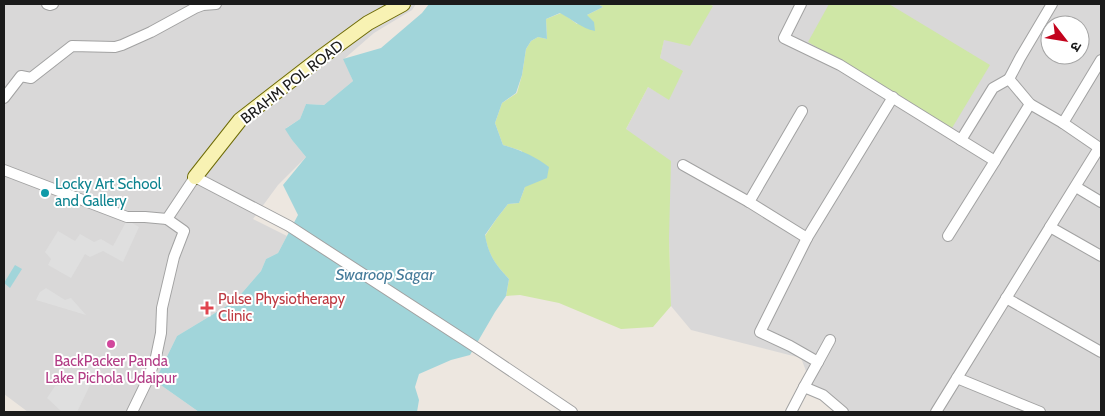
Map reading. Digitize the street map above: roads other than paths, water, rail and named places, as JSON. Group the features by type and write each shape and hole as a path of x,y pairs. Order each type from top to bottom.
{"street":[{"path":"47,4 53,4"},
{"path":"4,98 21,76 32,78 72,46 115,47 122,45 196,8 203,5 216,4"},
{"name":"BRAHM POL ROAD","path":"195,177 240,120 368,23 403,4"},
{"path":"801,4 784,38 840,65 995,161"},
{"path":"961,140 993,88 1010,79 1020,58 1052,4"},
{"path":"1063,124 1101,60"},
{"path":"936,412 1100,149 1030,104 1010,79"},
{"path":"818,362 760,332 807,238 893,97"},
{"path":"948,236 1030,104"},
{"path":"749,202 802,111"},
{"path":"683,165 749,202 807,238"},
{"path":"4,170 127,217 167,219 184,231 174,257 162,308 161,333 156,357 132,412"},
{"path":"167,219 195,177 289,226 572,412"},
{"path":"1076,187 1101,202"},
{"path":"1050,227 1101,256"},
{"path":"1006,298 1101,352"},
{"path":"791,412 830,340"},
{"path":"957,378 1040,412"},
{"path":"804,387 823,395 843,412"}],"water":[{"name":"Swaroop Sagar","path":"429,4 598,4 603,7 587,15 594,22 595,31 581,26 560,13 546,19 547,39 538,37 531,41 526,49 522,75 516,93 502,103 495,123 503,145 527,154 549,167 547,178 525,187 519,203 508,204 485,235 488,249 493,259 509,279 506,296 470,355 451,360 419,374 415,387 419,400 417,412 199,412 155,381 177,336 235,301 261,271 266,259 278,253 298,215 283,185 306,157 285,129 300,119 306,104 324,105 353,81 343,59 381,48 422,13"},
{"path":"15,265 22,269 10,288 4,283"}],"place":[{"name":"Locky Art School and Gallery","path":"45,193"},
{"name":"Pulse Physiotherapy Clinic","path":"207,308"},
{"name":"BackPacker Panda Lake Pichola Udaipur","path":"111,344"}]}
